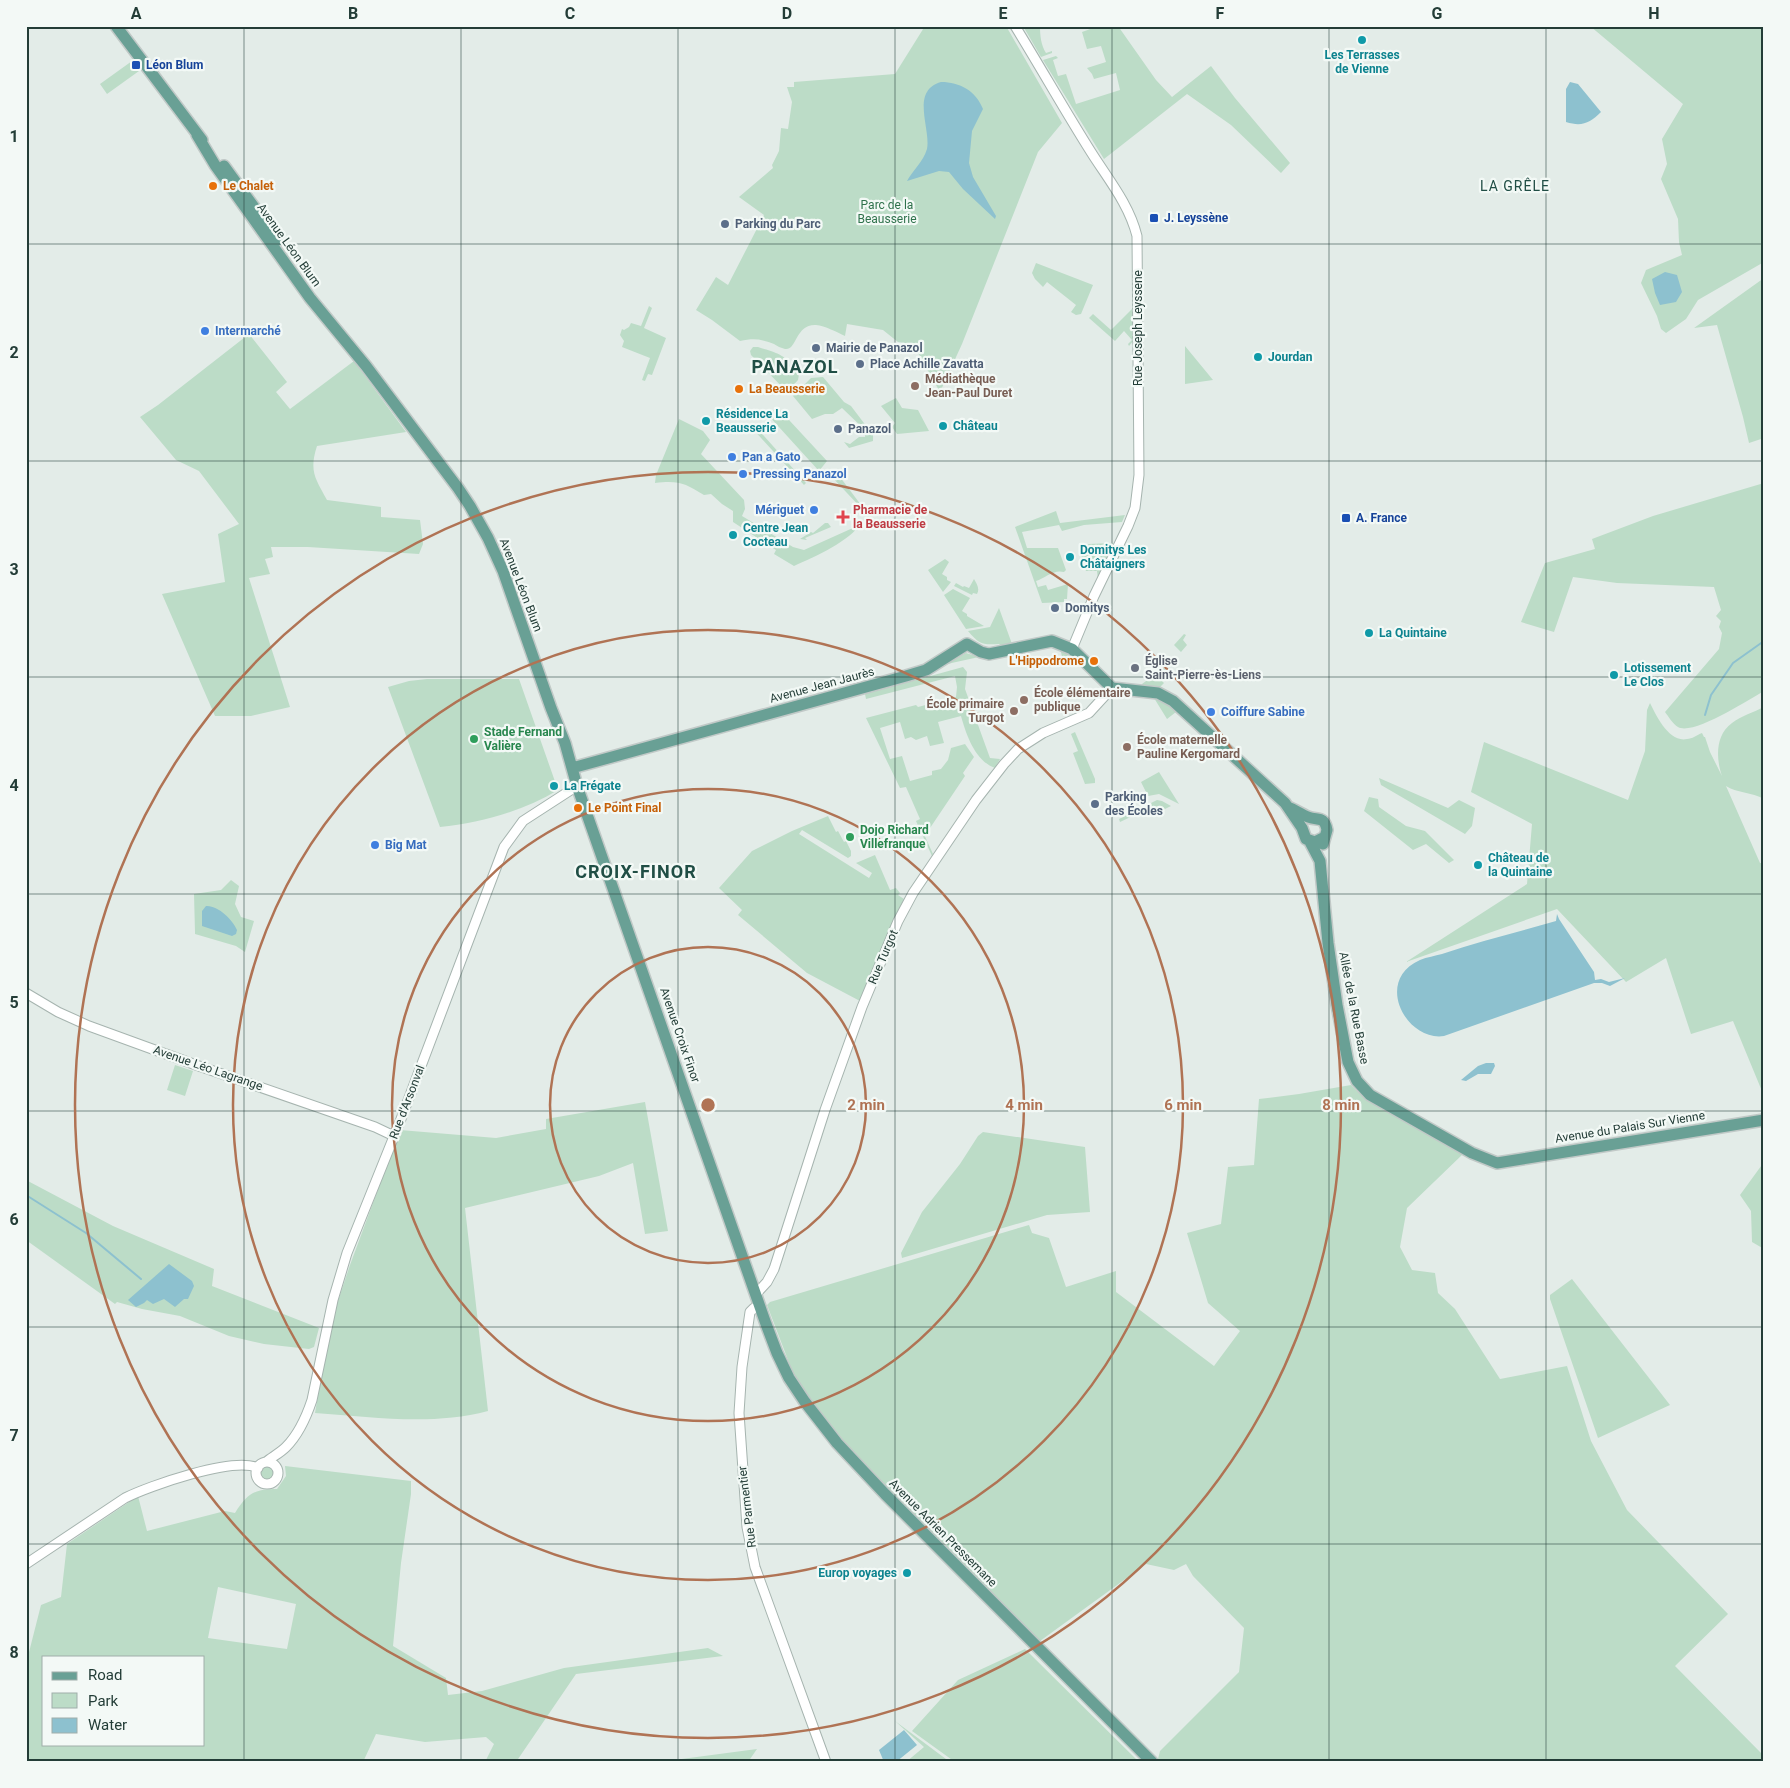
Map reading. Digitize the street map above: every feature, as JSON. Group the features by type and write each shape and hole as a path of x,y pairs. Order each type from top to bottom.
{"main road":[{"name":"Avenue Léon Blum","path":"116,26 197,135 238,184 272,240 343,330 366,366 458,488 488,538 505,576 565,743 577,786"},
{"name":"Avenue Jean Jaurès","path":"572,768 926,670 967,644 989,654 1052,641 1072,649"},
{"path":"1072,649 1112,688 1158,693 1173,701 1288,806 1310,818 1320,819 1325,823 1327,830 1320,862"},
{"name":"Avenue Croix Finor","path":"577,786 757,1300"},
{"path":"1288,806 1320,862"},
{"path":"1302,828 1304,823 1310,818"},
{"path":"1310,842 1320,841 1324,838"},
{"name":"Allée de la Rue Basse","path":"1320,862 1328,943 1337,1005 1348,1062 1356,1081 1370,1095 1472,1153 1489,1161 1502,1163"},
{"name":"Avenue du Palais Sur Vienne","path":"1502,1163 1764,1120"},
{"name":"Avenue Adrien Pressemane","path":"757,1300 777,1353 789,1378 804,1402 837,1443 885,1494 1152,1762"}],"street":[{"name":"Rue Joseph Leyssene","path":"1015,26 1126,207 1137,236 1138,475 1134,508 1128,526 1094,596 1072,649"},
{"name":"Rue Turgot","path":"757,1300 774,1269 825,1110 862,1007 898,921 913,894 976,800 1018,749 1043,733 1089,713 1112,688"},
{"name":"Rue d'Arsonval","path":"266,1462 285,1448 307,1415 312,1400 333,1300 347,1253 394,1136 504,847 523,821 577,786"},
{"name":"Avenue Léo Lagrange","path":"26,993 58,1012 89,1026 375,1127 394,1136"},
{"name":"Rue Parmentier","path":"757,1300 750,1312 742,1368 739,1413 747,1527 756,1567 826,1762"},
{"name":"Rue d'Arsonval","path":"278,1471 285,1448"},
{"path":"266,1462 275,1465 278,1471 276,1480 267,1484 261,1482 257,1477 258,1468 266,1462"},
{"path":"26,1564 137,1492 159,1484 229,1466 249,1465 258,1468"}],"green space":[{"name":"Parc de la Beausserie","path":"925,26 1006,26 1062,123 1038,152 962,344 940,392 913,344 898,342 883,330 847,324 845,336 831,329 816,325 809,326 800,333 789,349 785,349 761,340 740,341 696,310 716,277 728,285 764,215 739,197 773,168 772,165 779,151 781,128 788,129 792,102 787,87 794,87 794,82 895,74"},
{"path":"1023,26 1040,26 1044,50 1046,53 1052,51 1052,53 1041,57"},
{"path":"1103,26 1118,26 1156,80 1172,97 1211,66 1235,98 1290,163 1281,173 1231,125 1187,94 1104,159 1043,60 1056,56 1058,58 1053,60 1058,76 1066,74 1076,104 1120,90 1116,73 1094,79 1087,68 1106,62 1101,46 1087,49 1082,32 1096,27 1098,29"},
{"path":"1590,26 1764,26 1764,262 1698,300 1686,319 1666,333 1661,329 1657,316 1641,283 1646,270 1682,255 1679,242 1678,219 1661,179 1667,164 1662,139 1683,104"},
{"path":"132,61 139,71 107,94 100,84"},
{"path":"1036,263 1093,285 1081,314 1076,315 1071,312 1076,305 1047,282 1043,287 1035,279 1032,273"},
{"path":"1764,278 1764,438 1749,443 1717,325 1694,328"},
{"path":"649,306 652,308 644,328 666,338 652,375 648,374 645,381 642,380 650,358 622,347 624,341 620,335 622,329 624,330 629,327 631,323 641,326"},
{"path":"1133,308 1134,340 1129,346 1128,344 1132,340 1124,331 1115,341 1089,318 1093,314 1111,330"},
{"path":"249,334 287,382 276,392 290,409 354,361 406,432 317,446 313,468 316,480 327,500 381,507 381,517 420,520 423,544 419,554 308,547 271,547 273,557 265,559 270,574 249,578 290,707 251,716 215,716 162,594 225,582 218,534 239,524 199,471 176,460 140,417"},
{"path":"1185,346 1213,380 1185,384"},
{"path":"753,347 782,356 789,363 790,367 799,374 798,380 787,392 751,355 750,351"},
{"path":"823,377 844,402 851,406 873,435 873,441 849,448 844,442 850,444 859,437 865,437 866,431 842,408 833,414 825,414 812,419 793,396 811,378"},
{"path":"896,398 902,408 918,410 929,431 897,434 892,427 895,423 881,406"},
{"path":"777,407 827,461 819,471 768,415"},
{"path":"679,419 703,431 710,440 701,454 744,500 745,509 742,516 793,547 804,550 862,522 841,542 794,566 774,554 776,550 733,522 733,511 711,494 704,495 676,482 655,483 656,475"},
{"path":"755,426 806,483 804,485 752,428"},
{"path":"837,473 863,510 831,476"},
{"path":"1764,483 1764,691 1734,709 1708,722 1685,728 1676,726 1665,712 1719,649 1722,633 1719,627 1721,621 1716,616 1721,610 1714,587 1617,583 1573,577 1554,632 1521,622 1545,563 1595,549 1592,539 1653,516"},
{"path":"1056,511 1060,523 1125,515 1122,522 1084,525 1062,531 1059,525 1022,532 1027,548 1058,548 1066,570 1053,573 1036,581 1038,587 1046,585 1048,590 1068,584 1067,599 1064,599 1064,602 1042,603 1015,527"},
{"path":"825,523 828,523 831,527 805,538 807,540 800,539 811,532 813,533"},
{"path":"1113,543 1098,580 1097,571 1086,571 1079,548 1089,544"},
{"path":"945,559 949,562 942,574 951,582 943,592 928,570"},
{"path":"974,579 978,588 977,594 973,593 972,595 954,586 956,583 969,588"},
{"path":"953,589 970,598 962,611 984,626 966,629 944,595"},
{"path":"999,608 1012,644 1002,646 999,644 985,644 975,639 968,631 990,627"},
{"path":"1184,634 1186,635 1183,640 1187,645 1181,652 1174,645"},
{"path":"1060,648 1074,657 1074,661 1064,665"},
{"path":"966,653 979,657 947,664"},
{"path":"963,667 967,672 965,689 990,758 1000,759 995,768 982,759 972,746 961,716 938,722 944,743 930,746 927,736 916,740 911,737 905,739 900,722 880,728 890,759 902,756 910,781 932,775 932,771 941,769 948,760 951,748 965,744 974,757 963,773 965,776 928,831 925,829 923,832 933,854 932,856 916,821 920,819 906,787 900,788 866,718 956,697 955,676 866,699 865,694"},
{"path":"1164,668 1166,671 1159,678 1164,683 1159,688 1142,686 1142,684"},
{"name":"Stade Fernand Valière","path":"427,679 519,679 558,790 531,804 501,815 440,827 388,687 409,681"},
{"path":"1154,698 1163,701 1176,712 1167,719"},
{"path":"1650,703 1664,727 1674,737 1689,739 1702,733 1722,776 1718,748 1722,734 1726,728 1743,716 1764,707 1764,799 1726,786 1760,863 1764,863 1764,1096 1733,1021 1691,1034 1666,958 1626,982 1557,909 1406,962 1527,884 1532,824 1471,792 1484,742 1628,800 1645,751 1647,710"},
{"path":"1075,732 1095,783 1085,784 1073,753 1078,751 1071,734"},
{"path":"1159,772 1179,804 1159,794 1148,796 1141,782"},
{"path":"1379,778 1448,808 1459,800 1475,808 1472,826 1465,834 1381,785"},
{"path":"1369,797 1378,799 1379,807 1406,826 1425,831 1454,860 1449,863 1426,844 1413,850 1364,811"},
{"path":"1157,800 1171,806 1155,814 1152,810 1145,813 1142,817 1139,813 1120,822 1119,819"},
{"path":"828,816 836,832 838,831 844,842 846,841 851,851 851,856 848,858 802,830 799,834 869,878 872,873 856,863 875,855 890,890 896,888 900,893 898,895 904,899 860,1001 807,973 738,915 742,910 719,888 752,851"},
{"path":"231,880 239,886 235,904 241,917 254,921 245,952 236,946 195,934 194,894 221,890"},
{"path":"175,1065 193,1071 185,1096 167,1090"},
{"path":"1351,1085 1365,1099 1463,1154 1407,1208 1400,1247 1412,1270 1435,1273 1438,1293 1455,1309 1500,1379 1567,1366 1591,1441 1627,1510 1728,1614 1675,1666 1764,1756 1764,1762 1160,1762 1158,1759 1160,1751 1239,1672 1244,1628 1193,1576 1186,1564 1174,1570 1146,1564 1040,1641 876,1480 796,1381 767,1305 770,1302 1029,1225 1032,1233 1049,1238 1066,1287 1116,1271 1116,1292 1214,1366 1240,1331 1208,1303 1187,1233 1221,1224 1228,1167 1254,1165 1259,1099"},
{"path":"645,1102 668,1231 645,1234 633,1163 599,1176 465,1208 488,1411 467,1416 424,1419 315,1413 330,1325 400,1130 496,1138 546,1129 546,1119"},
{"path":"983,1132 1085,1147 1090,1212 1047,1215 902,1258 901,1253 922,1212 960,1164 978,1136"},
{"path":"1764,1162 1764,1249 1752,1242 1751,1211 1740,1195"},
{"path":"26,1180 113,1226 214,1269 212,1286 319,1328 314,1347 309,1349 264,1344 229,1336 180,1316 117,1302 115,1304 26,1240"},
{"path":"1572,1279 1670,1405 1598,1438 1550,1299 1550,1295"},
{"path":"264,1466 270,1466 274,1473 270,1480 264,1480 260,1476 260,1470"},
{"path":"285,1466 411,1481 393,1646 446,1678 448,1695 482,1691 564,1668 708,1648 723,1656 576,1674 516,1762 485,1762 494,1744 486,1737 425,1742 376,1734 363,1762 26,1762 26,1664 41,1605 61,1597 67,1544 138,1496 147,1531 225,1511 235,1513 243,1501 252,1494 262,1490 277,1489 286,1476","holes":["218,1587 296,1604 287,1649 208,1638"]},
{"path":"1025,1649 1139,1762 955,1762 912,1731 958,1680"},
{"path":"895,1721 950,1762 906,1762 924,1747"},
{"path":"757,1749 748,1762 659,1762"}],"water":[{"path":"941,82 948,82 966,89 976,97 983,109 972,131 969,163 973,177 996,216 995,219 963,189 949,172 939,171 907,181 927,149 924,111 926,93"},
{"path":"1570,82 1578,84 1601,112 1585,123 1566,122 1566,89"},
{"path":"1665,272 1677,275 1682,292 1676,302 1660,305 1652,279"},
{"path":"206,906 215,908 229,918 237,930 236,934 232,936 202,926 202,911"},
{"path":"1557,914 1594,972 1595,980 1601,979 1609,982 1625,978 1610,986 1594,983 1444,1036 1430,1035 1418,1030 1400,1008 1397,995 1399,982 1406,970 1420,960 1556,921"},
{"path":"1494,1063 1495,1066 1491,1074 1478,1074 1466,1081 1461,1080 1478,1066"},
{"path":"169,1264 192,1281 194,1286 188,1299 184,1299 175,1307 164,1299 153,1304 147,1300 136,1307 128,1300"},
{"path":"904,1730 917,1745 896,1762 884,1762 879,1750"}],"waterway":[{"path":"1705,715 1711,695 1733,663 1764,641"},
{"path":"26,1195 86,1233 141,1279"}],"place":[{"name":"Les Terrasses de Vienne","path":"1362,40"},
{"name":"Léon Blum","path":"136,65"},
{"name":"Le Chalet","path":"213,186"},
{"name":"J. Leyssène","path":"1154,218"},
{"name":"Parking du Parc","path":"725,224"},
{"name":"Intermarché","path":"205,331"},
{"name":"Mairie de Panazol","path":"816,348"},
{"name":"Jourdan","path":"1258,357"},
{"name":"Place Achille Zavatta","path":"860,364"},
{"name":"Médiathèque Jean-Paul Duret","path":"915,386"},
{"name":"La Beausserie","path":"739,389"},
{"name":"Résidence La Beausserie","path":"706,421"},
{"name":"Château","path":"943,426"},
{"name":"Panazol","path":"838,429"},
{"name":"Pan a Gato","path":"732,457"},
{"name":"Pressing Panazol","path":"743,474"},
{"name":"Mériguet","path":"814,510"},
{"name":"Pharmacie de la Beausserie","path":"843,517"},
{"name":"A. France","path":"1346,518"},
{"name":"Centre Jean Cocteau","path":"733,535"},
{"name":"Domitys Les Châtaigners","path":"1070,557"},
{"name":"Domitys","path":"1055,608"},
{"name":"La Quintaine","path":"1369,633"},
{"name":"L'Hippodrome","path":"1094,661"},
{"name":"Église Saint-Pierre-ès-Liens","path":"1135,668"},
{"name":"Lotissement Le Clos","path":"1614,675"},
{"name":"École élémentaire publique","path":"1024,700"},
{"name":"École primaire Turgot","path":"1014,711"},
{"name":"Coiffure Sabine","path":"1211,712"},
{"name":"Stade Fernand Valière","path":"474,739"},
{"name":"École maternelle Pauline Kergomard","path":"1127,747"},
{"name":"La Frégate","path":"554,786"},
{"name":"Parking des Écoles","path":"1095,804"},
{"name":"Le Point Final","path":"578,808"},
{"name":"Dojo Richard Villefranque","path":"850,837"},
{"name":"Big Mat","path":"375,845"},
{"name":"Château de la Quintaine","path":"1478,865"},
{"name":"Europ voyages","path":"907,1573"}],"district":[{"name":"LA GRÊLE","path":"1515,186"},
{"name":"PANAZOL","path":"795,367"},
{"name":"CROIX-FINOR","path":"636,872"}]}
